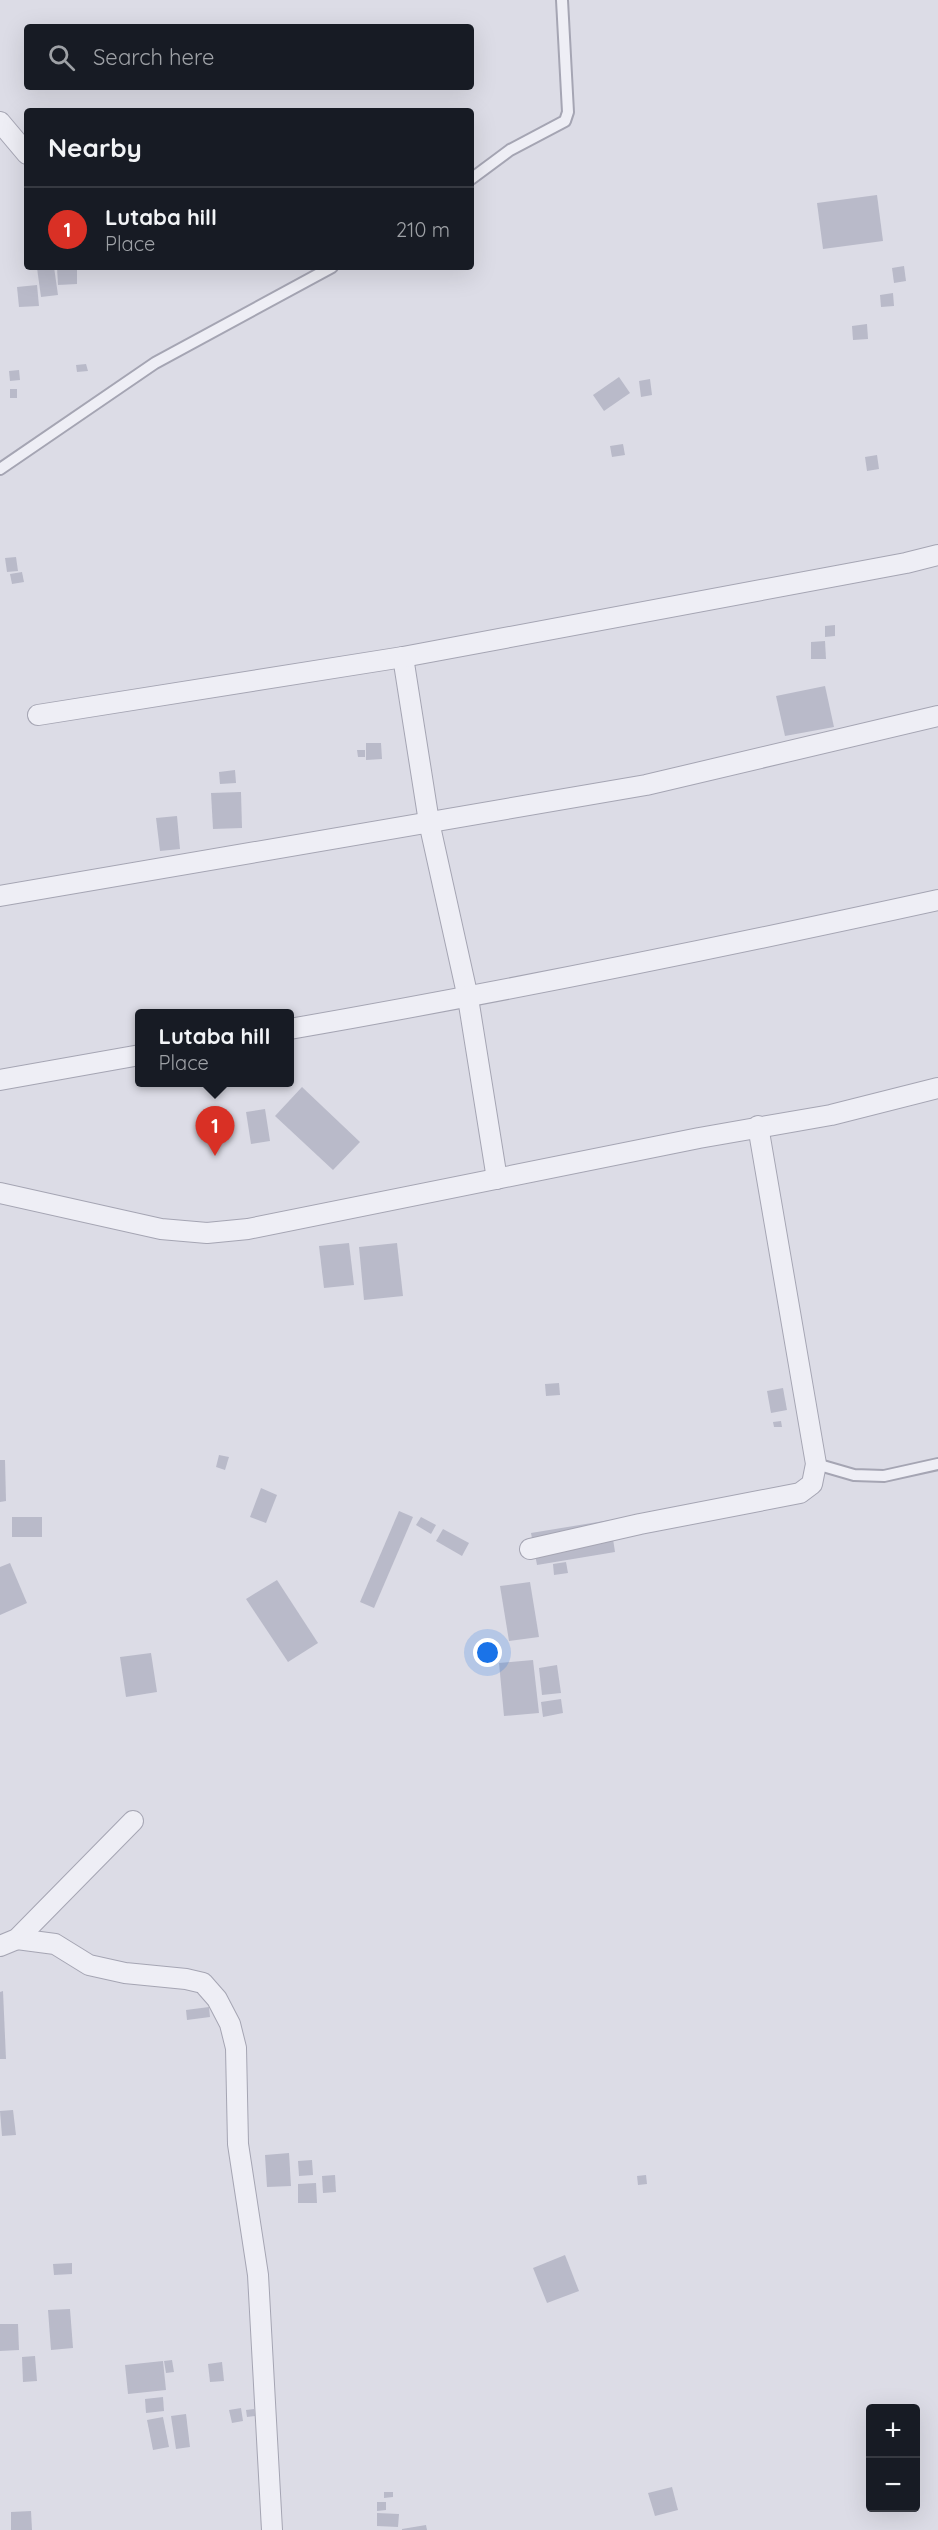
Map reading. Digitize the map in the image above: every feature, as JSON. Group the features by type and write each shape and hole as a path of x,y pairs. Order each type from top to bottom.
{"street":[{"path":"0,122 24,150"},
{"path":"38,715 403,657 938,555"},
{"path":"403,657 429,822 468,998 497,1179"},
{"path":"0,896 646,785 938,716"},
{"path":"294,1028 468,998 662,960 938,900"},
{"path":"0,1080 135,1056"},
{"path":"0,1193 161,1229 207,1233 248,1228 758,1126 831,1115 938,1088"},
{"path":"530,1549 640,1524 800,1493 812,1484 816,1464 758,1126"},
{"path":"9,1943 133,1821"},
{"path":"9,1943 55,1944 89,1965 125,1973 186,1978 203,1983 217,1999 230,2024 236,2048 238,2144 258,2275 272,2530"}],"lane":[{"path":"474,177 510,150 565,121 568,112 562,0"},
{"path":"0,469 155,363 326,270"},
{"path":"816,1464 854,1475 884,1476 938,1464"}],"building":[{"path":"877,195 883,241 823,249 817,203"},
{"path":"904,266 906,281 894,283 892,268"},
{"path":"37,270 54,270 58,295 41,297"},
{"path":"57,270 77,270 77,284 58,285"},
{"path":"37,285 39,306 19,307 17,287"},
{"path":"893,293 894,306 881,307 880,295"},
{"path":"867,324 868,339 853,340 852,326"},
{"path":"86,364 88,371 77,372 76,365"},
{"path":"19,370 20,380 10,381 9,371"},
{"path":"619,377 630,393 604,411 593,395"},
{"path":"650,379 652,395 641,397 639,381"},
{"path":"10,389 17,389 17,398 10,398"},
{"path":"623,444 625,455 612,457 610,446"},
{"path":"877,455 879,469 867,471 865,457"},
{"path":"16,557 18,571 7,572 5,558"},
{"path":"22,572 24,582 12,584 10,574"},
{"path":"835,625 835,636 825,637 825,626"},
{"path":"825,641 826,659 811,659 811,642"},
{"path":"825,686 834,727 785,736 776,696"},
{"path":"366,743 381,743 382,759 366,760"},
{"path":"357,750 365,750 365,757 358,757"},
{"path":"235,770 236,783 220,784 219,772"},
{"path":"241,792 242,828 213,829 211,793"},
{"path":"177,816 180,849 160,851 156,818"},
{"path":"302,1087 360,1142 333,1170 275,1116"},
{"path":"265,1109 270,1141 251,1144 246,1112"},
{"path":"349,1243 354,1285 324,1288 319,1246"},
{"path":"397,1243 403,1296 364,1300 359,1247"},
{"path":"559,1383 560,1395 546,1396 545,1384"},
{"path":"783,1388 787,1410 771,1413 767,1391"},
{"path":"781,1421 782,1427 774,1427 773,1422"},
{"path":"219,1455 229,1457 225,1470 216,1467"},
{"path":"0,1460 5,1460 6,1501 0,1502"},
{"path":"261,1488 277,1495 266,1523 250,1517"},
{"path":"399,1511 413,1517 374,1608 360,1602"},
{"path":"12,1517 42,1517 42,1537 12,1537"},
{"path":"421,1517 436,1525 431,1534 416,1525"},
{"path":"610,1520 615,1552 537,1565 531,1533"},
{"path":"443,1529 469,1543 462,1556 436,1541"},
{"path":"566,1562 568,1573 554,1575 553,1564"},
{"path":"10,1563 27,1603 0,1615 0,1567"},
{"path":"277,1580 318,1643 288,1662 246,1599"},
{"path":"530,1582 539,1637 509,1641 500,1586"},
{"path":"151,1653 157,1692 126,1697 120,1657"},
{"path":"533,1660 539,1713 504,1716 499,1663"},
{"path":"557,1665 561,1693 542,1695 539,1668"},
{"path":"561,1699 563,1713 543,1717 541,1702"},
{"path":"3,1991 6,2059 0,2059 0,1992"},
{"path":"209,2007 210,2017 187,2020 186,2010"},
{"path":"13,2110 16,2135 2,2136 0,2111"},
{"path":"289,2153 291,2186 267,2187 265,2155"},
{"path":"312,2160 313,2175 299,2176 298,2161"},
{"path":"335,2175 336,2192 323,2193 322,2176"},
{"path":"646,2175 647,2184 638,2185 637,2176"},
{"path":"316,2183 317,2203 298,2203 298,2184"},
{"path":"565,2255 579,2291 547,2303 533,2268"},
{"path":"72,2263 72,2274 54,2275 53,2264"},
{"path":"70,2309 73,2348 51,2350 48,2310"},
{"path":"0,2324 18,2324 19,2350 0,2351"},
{"path":"35,2356 37,2381 23,2382 22,2357"},
{"path":"172,2360 174,2372 166,2373 164,2361"},
{"path":"163,2361 166,2390 128,2394 125,2365"},
{"path":"222,2362 224,2381 210,2382 208,2364"},
{"path":"163,2397 164,2411 146,2413 145,2399"},
{"path":"241,2408 243,2421 232,2423 229,2410"},
{"path":"254,2409 255,2416 247,2417 246,2410"},
{"path":"186,2414 190,2447 176,2449 171,2416"},
{"path":"163,2417 169,2447 153,2450 147,2420"},
{"path":"672,2487 678,2510 655,2516 648,2493"},
{"path":"384,2492 393,2492 393,2497 384,2498"},
{"path":"377,2502 386,2502 386,2510 377,2511"},
{"path":"31,2511 32,2530 11,2530 11,2512"},
{"path":"377,2513 399,2514 398,2527 377,2526"},
{"path":"426,2525 427,2530 402,2530 402,2529"}],"place":[{"name":"Lutaba hill","path":"215,1156"}]}
